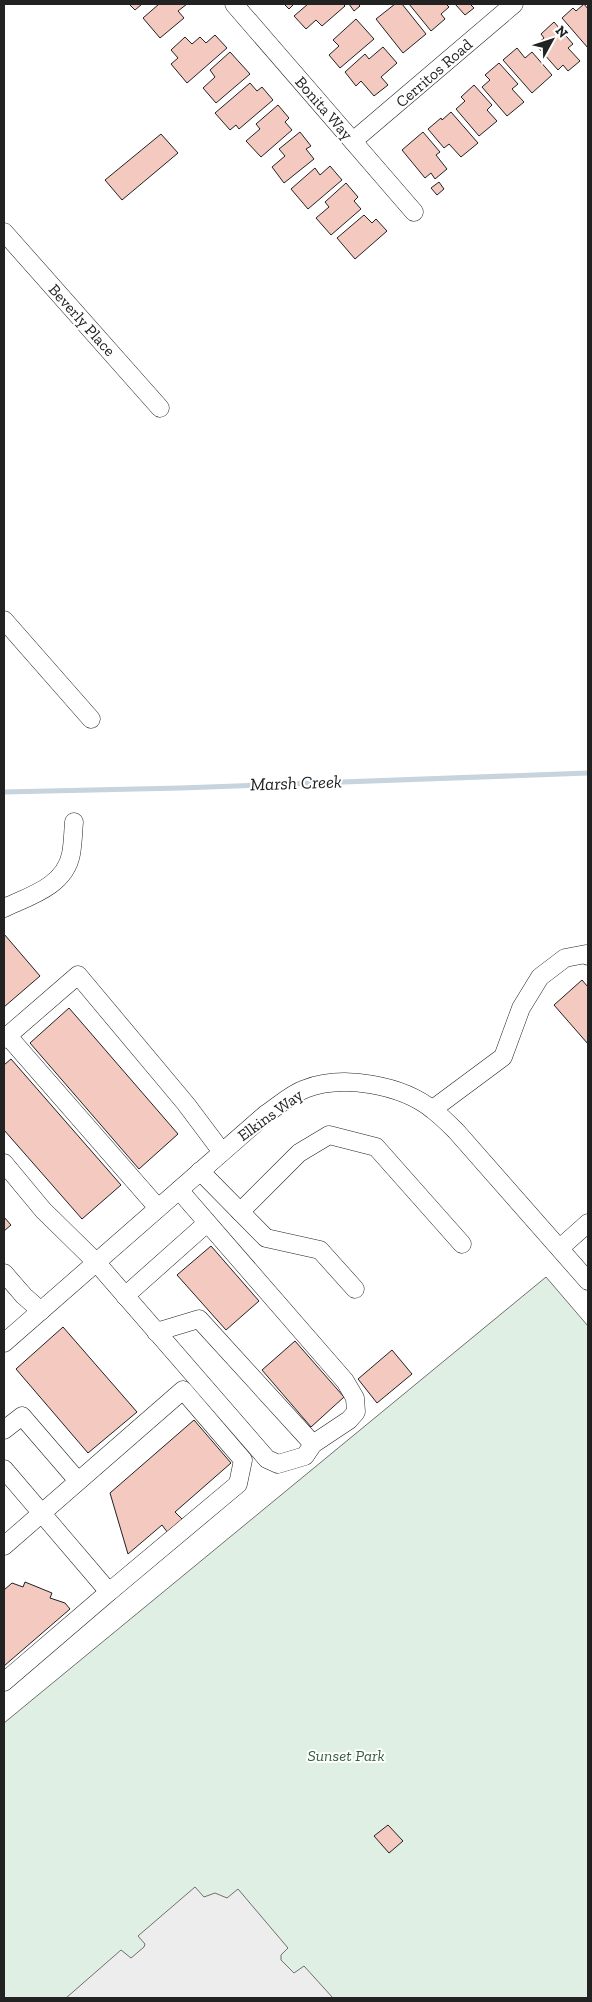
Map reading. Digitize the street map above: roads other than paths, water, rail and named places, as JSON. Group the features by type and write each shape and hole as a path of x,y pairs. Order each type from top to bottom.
{"street":[{"name":"Bonita Way","path":"234,4 414,212"},
{"name":"Cerritos Road","path":"353,141 514,4"},
{"name":"Beverly Place","path":"4,232 160,408"},
{"path":"4,620 92,718"},
{"path":"4,908 43,890 63,875 71,855 74,822"},
{"path":"433,1109 503,1057 521,1008 540,977 566,958 586,954 588,956"},
{"path":"158,1208 6,1037 78,975 186,1104 222,1152"},
{"name":"Elkins Way","path":"4,1343 266,1114 303,1089 326,1083 369,1083 408,1094 433,1109 456,1131 588,1281"},
{"path":"240,1212 299,1153 329,1135 376,1147 462,1244"},
{"path":"4,1163 42,1210 96,1262 267,1459 278,1464 305,1456 313,1444 349,1420 356,1412 355,1398 345,1380 179,1190"},
{"path":"200,1171 266,1238 320,1250 356,1289"},
{"path":"560,1248 588,1223"},
{"path":"125,1296 207,1224"},
{"path":"4,1273 24,1296 41,1311"},
{"path":"156,1332 199,1319 313,1444"},
{"path":"4,1682 238,1484 243,1460 183,1390 5,1544"},
{"path":"4,1430 22,1416 78,1481"},
{"path":"4,1469 109,1592"}],"waterway":[{"name":"Marsh Creek","path":"4,792 181,788 588,773"}],"park label":[{"name":"Sunset Park","path":"346,1755"}]}
